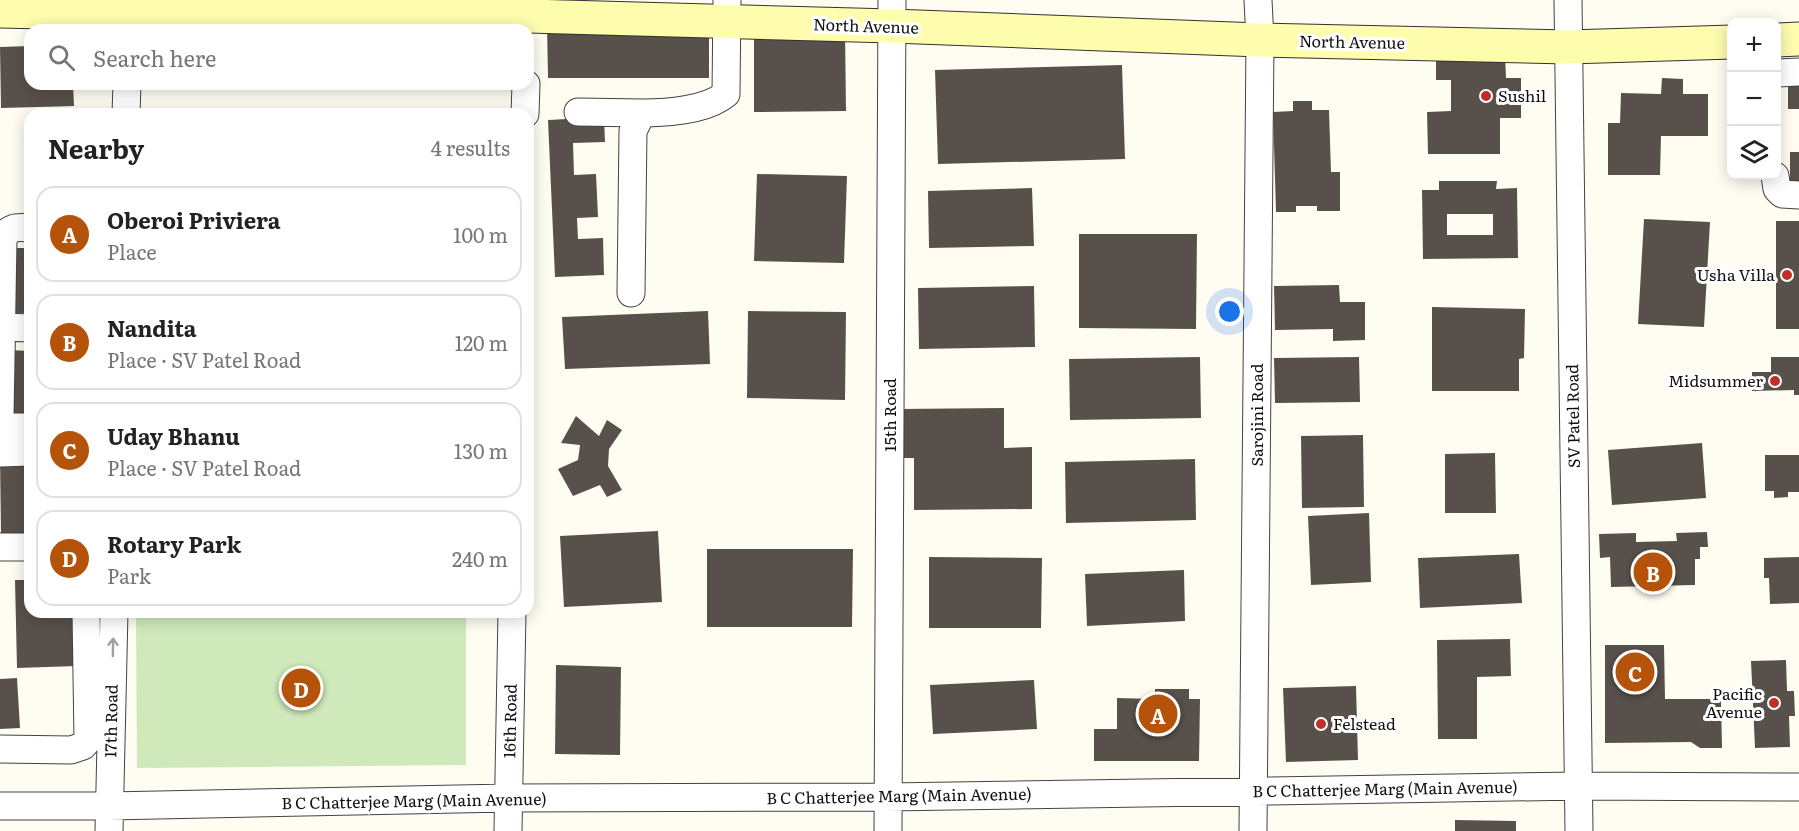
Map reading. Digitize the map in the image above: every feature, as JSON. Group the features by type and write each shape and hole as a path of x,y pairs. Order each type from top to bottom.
{"street":[{"name":"Sarojini Road","path":"1253,831 1260,40 1258,0"},
{"name":"SV Patel Road","path":"1568,0 1579,831"},
{"name":"North Avenue","path":"0,11 127,15 212,7 528,15 728,11 892,13 1260,40 1568,47 1727,42"},
{"path":"578,112 668,113 718,100 726,94 728,11"},
{"name":"15th Road","path":"888,831 892,13"},
{"path":"1781,40 1799,39"},
{"path":"1781,73 1799,72"},
{"path":"126,108 127,90"},
{"path":"525,108 526,90"},
{"path":"631,293 633,131 642,113"},
{"path":"1776,180 1777,189 1782,194 1799,195"},
{"path":"24,228 8,230 3,240 1,422 4,427 24,427"},
{"path":"2,327 24,328"},
{"path":"0,453 24,453"},
{"path":"0,538 24,537"},
{"path":"0,547 24,547"},
{"path":"0,749 78,749 87,740 100,712 87,618"},
{"name":"17th Road","path":"109,819 100,712 113,618"},
{"name":"16th Road","path":"508,831 512,618"},
{"name":"B C Chatterjee Marg (Main Avenue)","path":"0,806 109,819 508,798 888,797 1579,786 1799,787"}],"green space":[{"path":"136,618 466,618 466,765 137,768"}],"building":[{"path":"547,26 709,26 709,78 548,78"},
{"path":"754,30 845,30 846,111 754,112"},
{"path":"24,46 24,90 73,90 74,106 1,108 0,47"},
{"name":"Sushil","path":"1436,54 1505,54 1506,78 1521,78 1521,118 1500,118 1500,154 1428,154 1427,112 1451,111 1451,80 1436,80"},
{"path":"1122,65 1125,159 938,164 935,70"},
{"path":"1788,75 1799,75 1799,109 1788,109"},
{"path":"1662,78 1683,79 1683,94 1708,94 1708,136 1661,136 1660,175 1608,175 1608,123 1620,123 1621,93 1661,94"},
{"path":"1293,101 1312,101 1312,110 1329,110 1331,172 1340,172 1340,211 1317,211 1317,206 1296,206 1296,212 1276,212 1273,112 1293,111"},
{"path":"604,117 605,142 573,143 574,175 596,174 598,217 577,218 578,239 603,238 604,275 555,277 548,120"},
{"path":"1790,152 1799,152 1799,185 1790,185"},
{"path":"757,174 847,176 844,263 754,261"},
{"path":"1439,181 1497,181 1496,189 1517,188 1518,258 1423,259 1422,190 1439,190","holes":["1447,214 1493,214 1493,235 1447,235"]},
{"path":"1032,188 1034,246 929,248 928,191"},
{"path":"1644,219 1710,222 1704,327 1638,324"},
{"name":"Usha Villa","path":"1776,221 1799,221 1799,329 1776,329"},
{"path":"1079,234 1197,234 1196,329 1079,328"},
{"path":"8,248 24,248 24,313 7,313"},
{"path":"1339,285 1340,302 1365,302 1365,340 1333,341 1333,329 1275,330 1274,286"},
{"path":"1034,286 1035,347 919,349 918,288"},
{"path":"1432,307 1525,309 1524,358 1519,359 1519,391 1432,391"},
{"path":"708,311 710,364 565,369 562,317"},
{"path":"748,311 846,312 845,400 747,398"},
{"path":"8,350 24,351 24,418 6,418"},
{"path":"1200,357 1201,418 1070,420 1069,359"},
{"path":"1359,357 1360,402 1275,403 1274,358"},
{"name":"Midsummer","path":"1771,357 1799,357 1799,395 1794,395 1794,390 1752,391 1752,372 1771,372"},
{"path":"1004,408 1004,448 1032,447 1032,509 914,510 914,458 900,458 900,409"},
{"path":"576,416 599,436 607,420 622,430 609,449 608,466 622,490 607,497 600,485 573,496 558,469 578,460 580,445 561,443"},
{"path":"1363,435 1364,507 1302,508 1301,436"},
{"path":"1702,443 1706,498 1612,505 1608,450"},
{"path":"1495,453 1496,513 1445,513 1445,454"},
{"path":"24,455 24,535 1,535 0,456"},
{"path":"1765,455 1799,455 1799,492 1788,492 1788,497 1774,498 1774,491 1765,491"},
{"path":"1195,459 1196,520 1066,523 1065,462"},
{"path":"1369,513 1371,582 1311,585 1308,516"},
{"path":"658,531 662,602 564,607 560,536"},
{"path":"1707,532 1708,547 1700,547 1700,559 1695,559 1695,585 1611,587 1610,557 1600,558 1599,534 1636,533 1636,542 1677,541 1676,533"},
{"path":"707,549 853,549 852,627 707,627"},
{"path":"1519,554 1522,603 1420,608 1418,558"},
{"path":"929,557 1042,558 1041,628 929,628"},
{"path":"1799,557 1799,603 1770,604 1769,578 1764,578 1764,558"},
{"path":"1184,570 1185,621 1087,626 1085,574"},
{"path":"15,580 24,580 24,618 81,618 77,666 17,668"},
{"path":"1510,639 1511,676 1477,677 1477,739 1438,739 1437,640"},
{"path":"1605,645 1664,645 1665,699 1721,699 1722,748 1700,748 1691,742 1605,743"},
{"name":"Pacific Avenue","path":"1786,660 1787,691 1794,691 1795,716 1789,716 1790,747 1755,748 1751,661"},
{"path":"556,665 621,667 620,755 555,754"},
{"path":"17,678 20,728 0,729 0,679"},
{"path":"1034,680 1037,729 933,734 930,685"},
{"name":"Felstead","path":"1356,686 1358,760 1286,762 1283,688"},
{"path":"1155,689 1189,689 1189,699 1200,699 1199,761 1094,761 1094,729 1117,729 1117,698 1155,699"},
{"path":"1455,820 1516,821 1516,831 1455,831"}],"place":[{"name":"Sushil","path":"1486,96"},
{"name":"Usha Villa","path":"1787,275"},
{"name":"Midsummer","path":"1775,381"},
{"name":"Nandita","path":"1653,572"},
{"name":"Uday Bhanu","path":"1635,672"},
{"name":"Rotary Park","path":"301,688"},
{"name":"Pacific Avenue","path":"1774,703"},
{"name":"Oberoi Priviera","path":"1158,714"},
{"name":"Felstead","path":"1321,724"}]}
